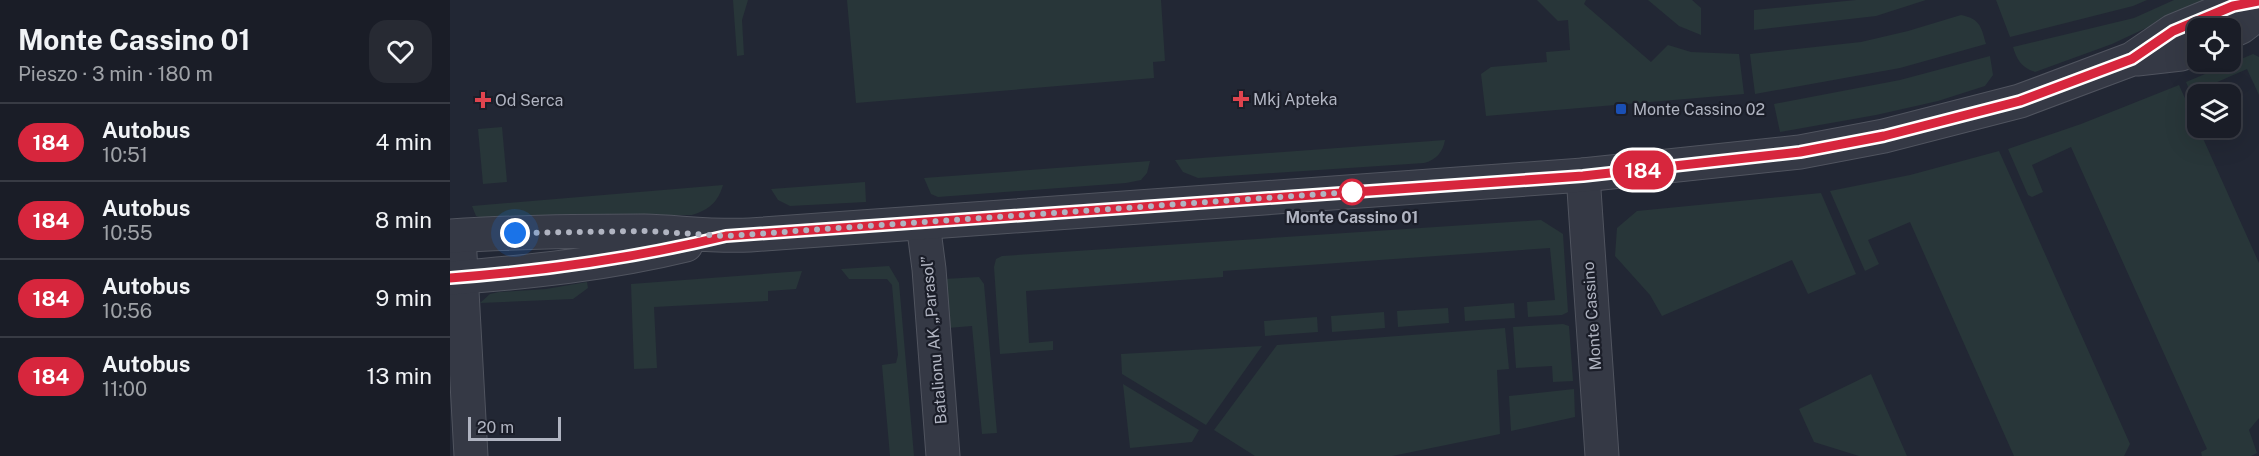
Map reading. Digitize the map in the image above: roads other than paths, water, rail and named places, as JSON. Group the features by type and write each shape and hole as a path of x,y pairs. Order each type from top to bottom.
{"street":[{"path":"471,456 455,278 454,236 534,232 646,231 726,236 1583,176 1756,158 1884,136 2020,101 2132,59 2173,31 2233,6 2259,1"},
{"path":"2241,27 2259,13"},
{"path":"2132,59 2187,52"},
{"name":"Monte Cassino","path":"1583,176 1602,456"},
{"name":"Batalionu AK „Parasol”","path":"923,223 929,269 943,456"},
{"path":"455,278 536,271 655,253 726,236"}],"place":[{"name":"Mkj Apteka","path":"1241,99"},
{"name":"Od Serca","path":"483,100"},
{"name":"Monte Cassino 02","path":"1621,109"},
{"name":"Monte Cassino 01","path":"1352,192"}]}
